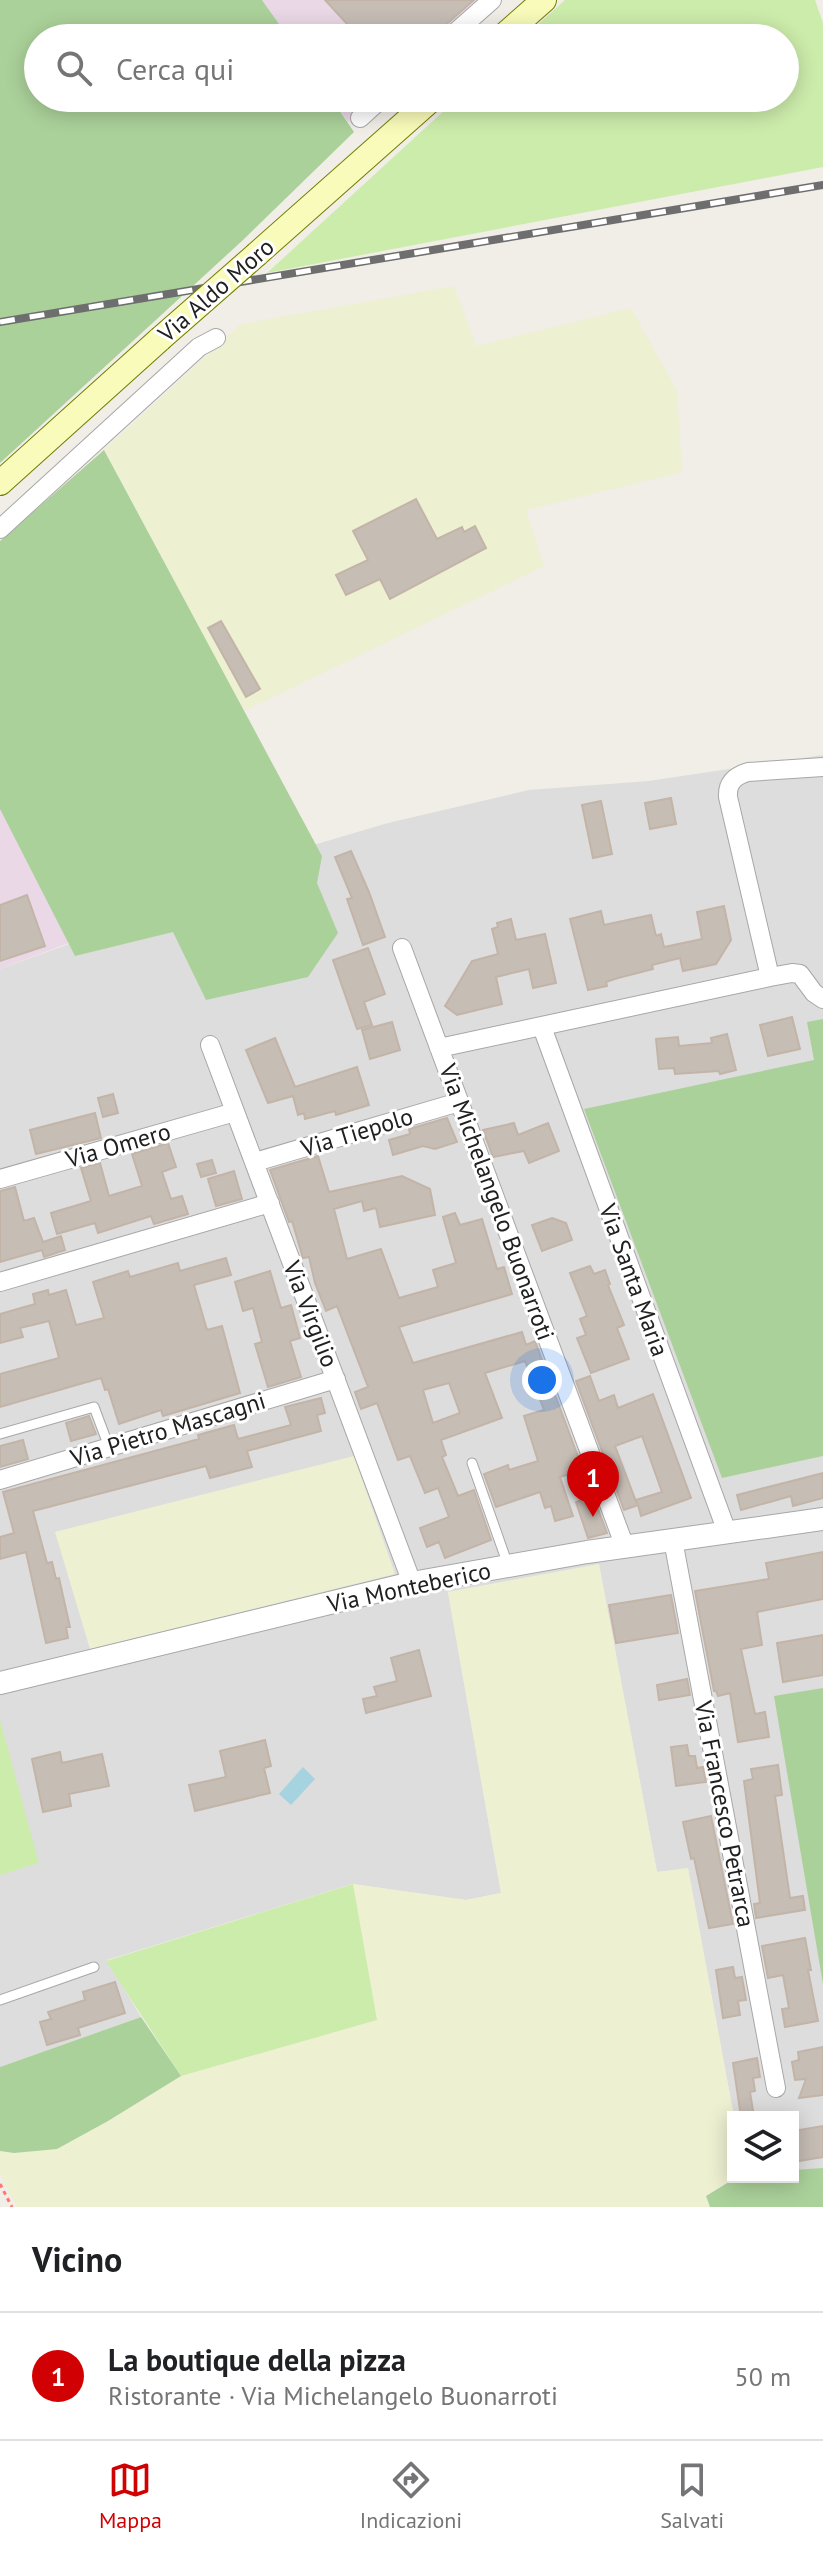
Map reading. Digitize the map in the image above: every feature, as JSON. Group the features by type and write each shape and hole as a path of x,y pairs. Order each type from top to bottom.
{"main road":[{"path":"517,24 544,0"},
{"name":"Via Aldo Moro","path":"0,483 417,112"}],"street":[{"path":"465,24 492,0"},
{"path":"360,118 367,112"},
{"path":"0,529 199,347 216,338"},
{"path":"770,977 728,797 729,785 739,775 748,772 823,767"},
{"name":"Via Michelangelo Buonarroti","path":"402,948 625,1547"},
{"path":"439,1048 792,973 800,974 814,993 823,999"},
{"name":"Via Santa Maria","path":"542,1027 727,1532"},
{"name":"Via Virgilio","path":"210,1045 412,1583"},
{"name":"Via Tiepolo","path":"255,1162 459,1102"},
{"name":"Via Omero","path":"0,1179 235,1112"},
{"path":"0,1282 270,1203"},
{"name":"Via Pietro Mascagni","path":"0,1480 336,1379"},
{"name":"Via Monteberico","path":"0,1683 412,1583 625,1547 823,1519"},
{"name":"Via Francesco Petrarca","path":"673,1540 776,2088"}],"lane":[{"path":"0,1434 94,1407 109,1447"},
{"path":"472,1463 508,1566"},
{"path":"0,2000 94,1967"}],"path":[{"path":"0,2184 12,2207"}],"shaded area":[{"path":"262,0 481,0 455,24 279,24"},
{"path":"341,112 359,112 348,122"},
{"path":"823,755 823,2169 799,2170 799,2111 733,2111 688,1869 657,1872 599,1565 448,1592 501,1893 466,1900 352,1884 107,1960 141,2017 0,2067 0,969 69,944 273,857 388,823 529,790 649,781"},
{"path":"0,808 69,943 0,969"}],"green space":[{"path":"0,0 262,0 279,24 24,24 24,112 340,112 354,132 243,240 0,463"},
{"path":"565,0 815,0 823,23 823,167 267,273 443,112 799,112 799,24 538,24"},
{"path":"454,286 476,346 631,308 677,391 682,472 526,510 544,566 244,711 104,450 241,324"},
{"path":"104,450 322,856 317,883 338,933 308,977 206,1000 173,932 75,956 0,809 0,541"},
{"path":"823,1019 823,1456 722,1478 584,1109 814,1060 807,1022"},
{"path":"354,1456 395,1574 90,1649 55,1532"},
{"path":"599,1564 657,1872 688,1868 733,2111 727,2111 727,2183 706,2195 710,2207 17,2207 0,2174 0,2151 14,2153 108,2121 181,2076 377,2020 353,1884 466,1900 501,1893 448,1592"},
{"path":"823,1688 823,1984 774,1696"},
{"path":"0,1720 39,1863 0,1875"},
{"path":"353,1884 377,2020 181,2076 106,1961"},
{"path":"141,2017 181,2076 57,2149 14,2153 0,2151 0,2067"},
{"path":"823,2168 823,2207 710,2207 706,2196 727,2183 799,2183 799,2170"}],"water":[{"path":"303,1767 315,1779 291,1805 279,1794"}],"building":[{"path":"325,0 474,0 447,24 347,24"},
{"path":"416,499 437,539 462,527 464,532 475,526 486,548 390,599 380,579 346,595 336,575 368,560 353,531"},
{"path":"221,621 260,689 246,697 208,628"},
{"path":"671,798 676,824 650,829 645,803"},
{"path":"601,801 612,854 593,858 582,805"},
{"path":"351,851 385,937 363,945 347,899 352,898 335,857"},
{"path":"27,895 45,946 0,961 0,905"},
{"path":"724,906 731,940 716,964 683,971 680,958 652,965 653,969 588,990 570,919 601,911 604,925 651,915 656,936 661,934 664,947 702,939 697,912"},
{"path":"511,919 516,940 545,934 556,983 533,988 529,969 496,977 502,1004 457,1015 445,1006 472,961 498,954 492,929 498,927 497,923"},
{"path":"368,948 385,994 364,1002 372,1025 357,1029 333,960"},
{"path":"792,1017 800,1049 768,1056 760,1025"},
{"path":"392,1022 400,1050 370,1059 362,1030"},
{"path":"727,1034 736,1070 720,1074 719,1071 675,1074 674,1068 659,1069 656,1039 678,1037 679,1046 712,1043 711,1038"},
{"path":"275,1038 295,1087 357,1067 369,1105 336,1115 335,1111 305,1119 304,1113 298,1115 293,1096 268,1103 246,1050"},
{"path":"113,1094 118,1113 103,1117 98,1098"},
{"path":"95,1113 101,1138 36,1154 30,1130"},
{"path":"447,1118 457,1142 435,1149 423,1146 393,1155 389,1140 410,1134 409,1129"},
{"path":"514,1123 518,1135 548,1123 559,1151 529,1163 524,1151 493,1157 483,1130"},
{"path":"168,1143 176,1167 162,1172 171,1199 182,1196 188,1214 154,1224 151,1216 98,1233 95,1223 57,1234 51,1213 91,1201 81,1168 100,1163 109,1196 142,1186 132,1154"},
{"path":"318,1156 329,1192 402,1176 430,1189 435,1215 380,1227 376,1208 364,1211 362,1201 334,1209 347,1259 381,1249 399,1298 438,1287 433,1270 456,1263 443,1217 455,1213 460,1225 482,1219 497,1269 504,1267 512,1294 399,1327 413,1363 522,1332 526,1345 535,1341 583,1470 560,1477 573,1516 555,1521 551,1506 545,1508 540,1492 496,1507 484,1474 508,1465 509,1470 538,1461 524,1416 544,1410 525,1361 485,1373 502,1418 441,1440 446,1455 442,1457 458,1496 474,1490 491,1540 445,1558 439,1542 427,1547 420,1528 449,1517 438,1488 425,1493 410,1456 398,1460 377,1403 361,1409 355,1392 368,1387 337,1306 326,1311 309,1257 303,1258 292,1221 289,1222 270,1170","holes":["449,1383 460,1413 433,1423 423,1390"]},
{"path":"212,1160 216,1173 201,1177 197,1164"},
{"path":"234,1171 242,1199 216,1206 208,1179"},
{"path":"15,1187 24,1221 34,1218 43,1242 61,1236 65,1250 44,1257 42,1250 0,1262 0,1191"},
{"path":"552,1218 566,1223 572,1240 542,1251 532,1225"},
{"path":"226,1258 231,1275 194,1285 207,1330 222,1326 240,1393 163,1416 161,1410 119,1424 108,1389 105,1390 101,1378 0,1407 0,1374 59,1358 49,1321 20,1328 23,1337 0,1343 0,1314 35,1304 33,1294 48,1290 49,1295 66,1290 76,1325 104,1318 93,1282 128,1271 130,1277 178,1263 180,1271"},
{"path":"590,1266 594,1274 605,1270 624,1325 617,1328 629,1359 591,1373 577,1338 586,1335 580,1319 587,1316 570,1273"},
{"path":"270,1271 281,1308 291,1305 300,1338 290,1341 301,1377 268,1387 255,1344 262,1342 253,1308 243,1311 235,1282"},
{"path":"590,1376 599,1401 614,1395 618,1408 653,1394 691,1498 641,1516 638,1505 624,1510 576,1381","holes":["642,1436 662,1492 636,1500 637,1504 615,1446"]},
{"path":"321,1398 325,1413 317,1415 321,1431 247,1451 252,1467 210,1478 206,1466 33,1511 47,1563 52,1562 56,1579 59,1578 70,1627 66,1627 68,1638 46,1643 26,1552 0,1559 0,1537 14,1533 3,1492 199,1439 198,1435 234,1425 238,1439 291,1425 285,1407"},
{"path":"89,1416 96,1434 71,1441 66,1423"},
{"path":"23,1440 28,1459 0,1467 0,1446"},
{"path":"823,1473 823,1498 793,1506 791,1496 741,1510 737,1495"},
{"path":"593,1496 607,1533 588,1538 576,1502"},
{"path":"823,1552 823,1599 757,1612 762,1645 741,1649 755,1714 765,1712 769,1737 738,1742 730,1693 718,1696 714,1691 695,1591 769,1579 766,1563"},
{"path":"671,1595 678,1633 616,1643 609,1605"},
{"path":"823,1635 823,1675 783,1682 777,1643"},
{"path":"419,1650 431,1696 366,1713 363,1699 377,1696 374,1687 397,1681 391,1658"},
{"path":"687,1679 690,1695 659,1700 657,1685"},
{"path":"265,1740 271,1766 264,1768 270,1793 195,1811 189,1785 226,1777 220,1751"},
{"path":"687,1745 689,1756 695,1756 697,1768 703,1767 706,1782 676,1786 671,1747"},
{"path":"60,1752 62,1763 102,1754 109,1786 69,1794 71,1806 43,1812 32,1759"},
{"path":"778,1765 782,1795 775,1796 790,1898 803,1896 805,1910 756,1918 754,1904 760,1903 744,1781 753,1779 751,1769"},
{"path":"711,1816 733,1924 709,1928 683,1822"},
{"path":"805,1938 818,2021 785,2027 782,2009 789,2008 783,1975 768,1978 762,1946"},
{"path":"733,1967 735,1978 742,1977 746,2000 738,2001 740,2015 723,2018 716,1970"},
{"path":"115,1982 125,2013 78,2028 80,2035 47,2045 40,2022 51,2019 48,2012 85,2000 83,1992"},
{"path":"823,2047 823,2095 799,2098 806,2079 795,2080 792,2062 799,2060 798,2052"},
{"path":"757,2058 760,2077 753,2078 755,2091 750,2092 753,2111 740,2111 733,2063"},
{"path":"823,2126 823,2157 799,2161 799,2130"}],"railway":[{"path":"0,322 823,185"}],"place":[{"name":"La boutique della pizza","path":"593,1517"}]}
